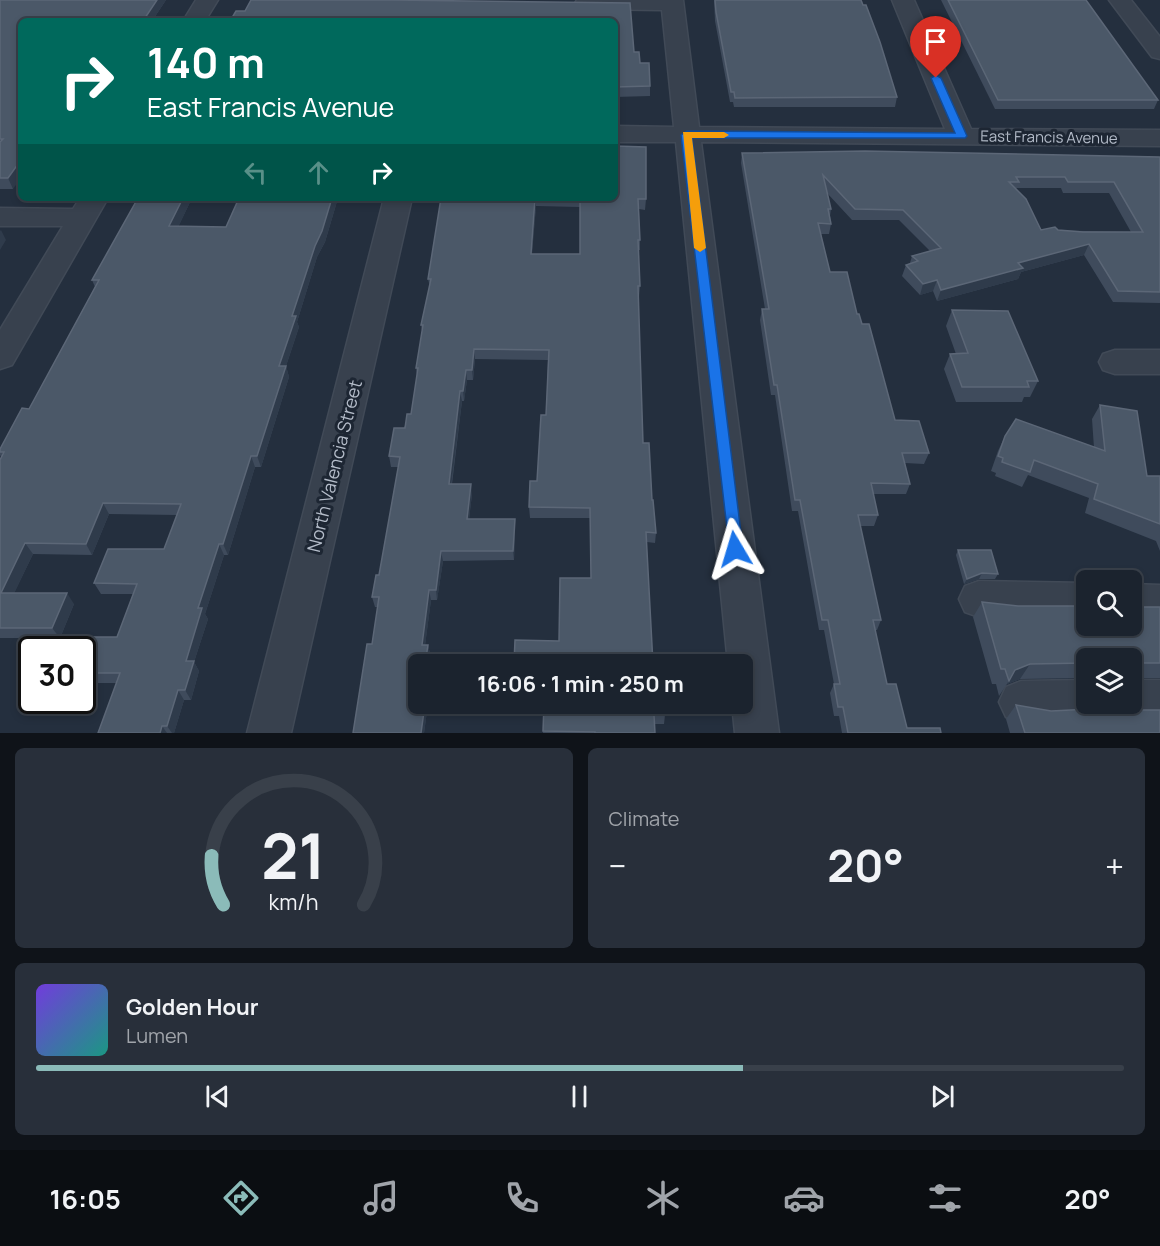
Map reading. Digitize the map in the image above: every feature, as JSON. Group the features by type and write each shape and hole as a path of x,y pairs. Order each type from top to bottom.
{"street":[{"path":"196,18 207,0"},
{"path":"903,0 962,136"},
{"path":"1120,0 1160,52"},
{"path":"566,3 672,2 757,733"},
{"name":"East Francis Avenue","path":"618,134 1160,138"},
{"name":"North Valencia Street","path":"269,733 397,201"},
{"path":"0,217 89,208"},
{"path":"0,357 89,208"},
{"path":"1115,362 1160,362"},
{"path":"978,599 1076,601"},
{"path":"1142,602 1160,603"},
{"path":"1021,702 1076,701"},
{"path":"1142,701 1160,701"}],"building":[{"path":"0,0 157,0 145,18 18,18 18,164 8,178 0,178 0,142 3,139 0,139"},
{"path":"251,0 630,3 634,52 639,52 640,63 649,63 650,86 618,87 618,18 232,18 236,11 245,11"},
{"path":"715,0 861,0 863,5 866,5 880,42 897,97 735,98 734,92 731,92"},
{"path":"948,0 1086,0 1158,100 998,100"},
{"path":"618,146 646,147 646,199 638,199 640,286 638,286 643,443 649,443 656,533 646,532 652,654 514,654 515,640 559,641 560,578 591,578 590,508 529,507 530,481 537,481 541,415 546,415 549,350 474,349 472,370 466,370 463,391 460,391 449,484 471,484 467,519 515,519 513,551 441,551 436,590 429,590 422,645 428,645 427,654 408,654 408,714 424,714 421,733 353,733 367,644 372,644 379,597 372,597 376,575 379,575 400,457 389,456 394,428 405,428 407,414 411,414 423,325 421,325 431,279 428,279 441,201 535,201 531,254 580,254 580,201 618,201"},
{"path":"865,151 1160,157 1160,292 1118,291 1089,244 1018,263 1023,268 941,290 937,280 923,284 906,265 918,261 912,256 941,248 903,210 855,209 823,175 831,209 828,209 831,224 818,223 830,272 847,272 857,314 862,324 869,324 895,420 919,421 929,453 902,453 910,484 871,483 878,515 858,515 881,620 873,620 887,684 896,684 907,728 940,728 941,733 848,733 843,707 838,707 834,684 840,684 828,620 822,620 800,500 795,500 777,385 774,385 762,309 769,309 742,153","holes":["1016,177 1065,177 1068,182 1114,182 1143,232 1083,232 1058,230 1055,227 1041,230 1026,199 1009,182 1019,182"]},
{"path":"136,201 182,201 169,226 226,227 238,201 331,201 292,316 296,316 279,366 286,366 257,456 251,456 223,544 219,544 198,608 202,608 186,661 194,661 185,690 178,690 167,726 162,726 160,733 98,733 120,673 96,673 96,637 117,637 137,584 94,583 108,549 164,549 181,504 103,503 86,544 25,543 1,593 67,593 52,628 0,628 0,460 4,452 0,452 0,449 22,408 29,409 99,280 92,280"},
{"path":"952,310 1008,311 1038,381 1027,381 1029,387 962,387 950,354 968,353"},
{"path":"1100,405 1137,411 1147,476 1160,476 1160,524 1094,499 1098,484 1034,460 1030,472 1002,462 1003,458 998,456 1005,436 1016,419 1105,451"},
{"path":"958,550 991,550 998,574 982,573 967,579"},
{"path":"982,602 1018,606 1076,606 1076,636 1142,636 1142,607 1160,607 1160,663 1142,663 1142,648 1076,648 1076,663 1030,664 1015,670 1009,681 1005,669 1001,669"},
{"path":"1016,705 1051,711 1076,710 1076,714 1142,714 1142,710 1160,710 1160,733 1025,733"},
{"path":"544,714 665,714 654,715 655,733 543,731"}],"slow traffic":[{"path":"700,248 687,135 724,135"}],"route":[{"path":"735,549 687,135 962,136 936,78"}]}
